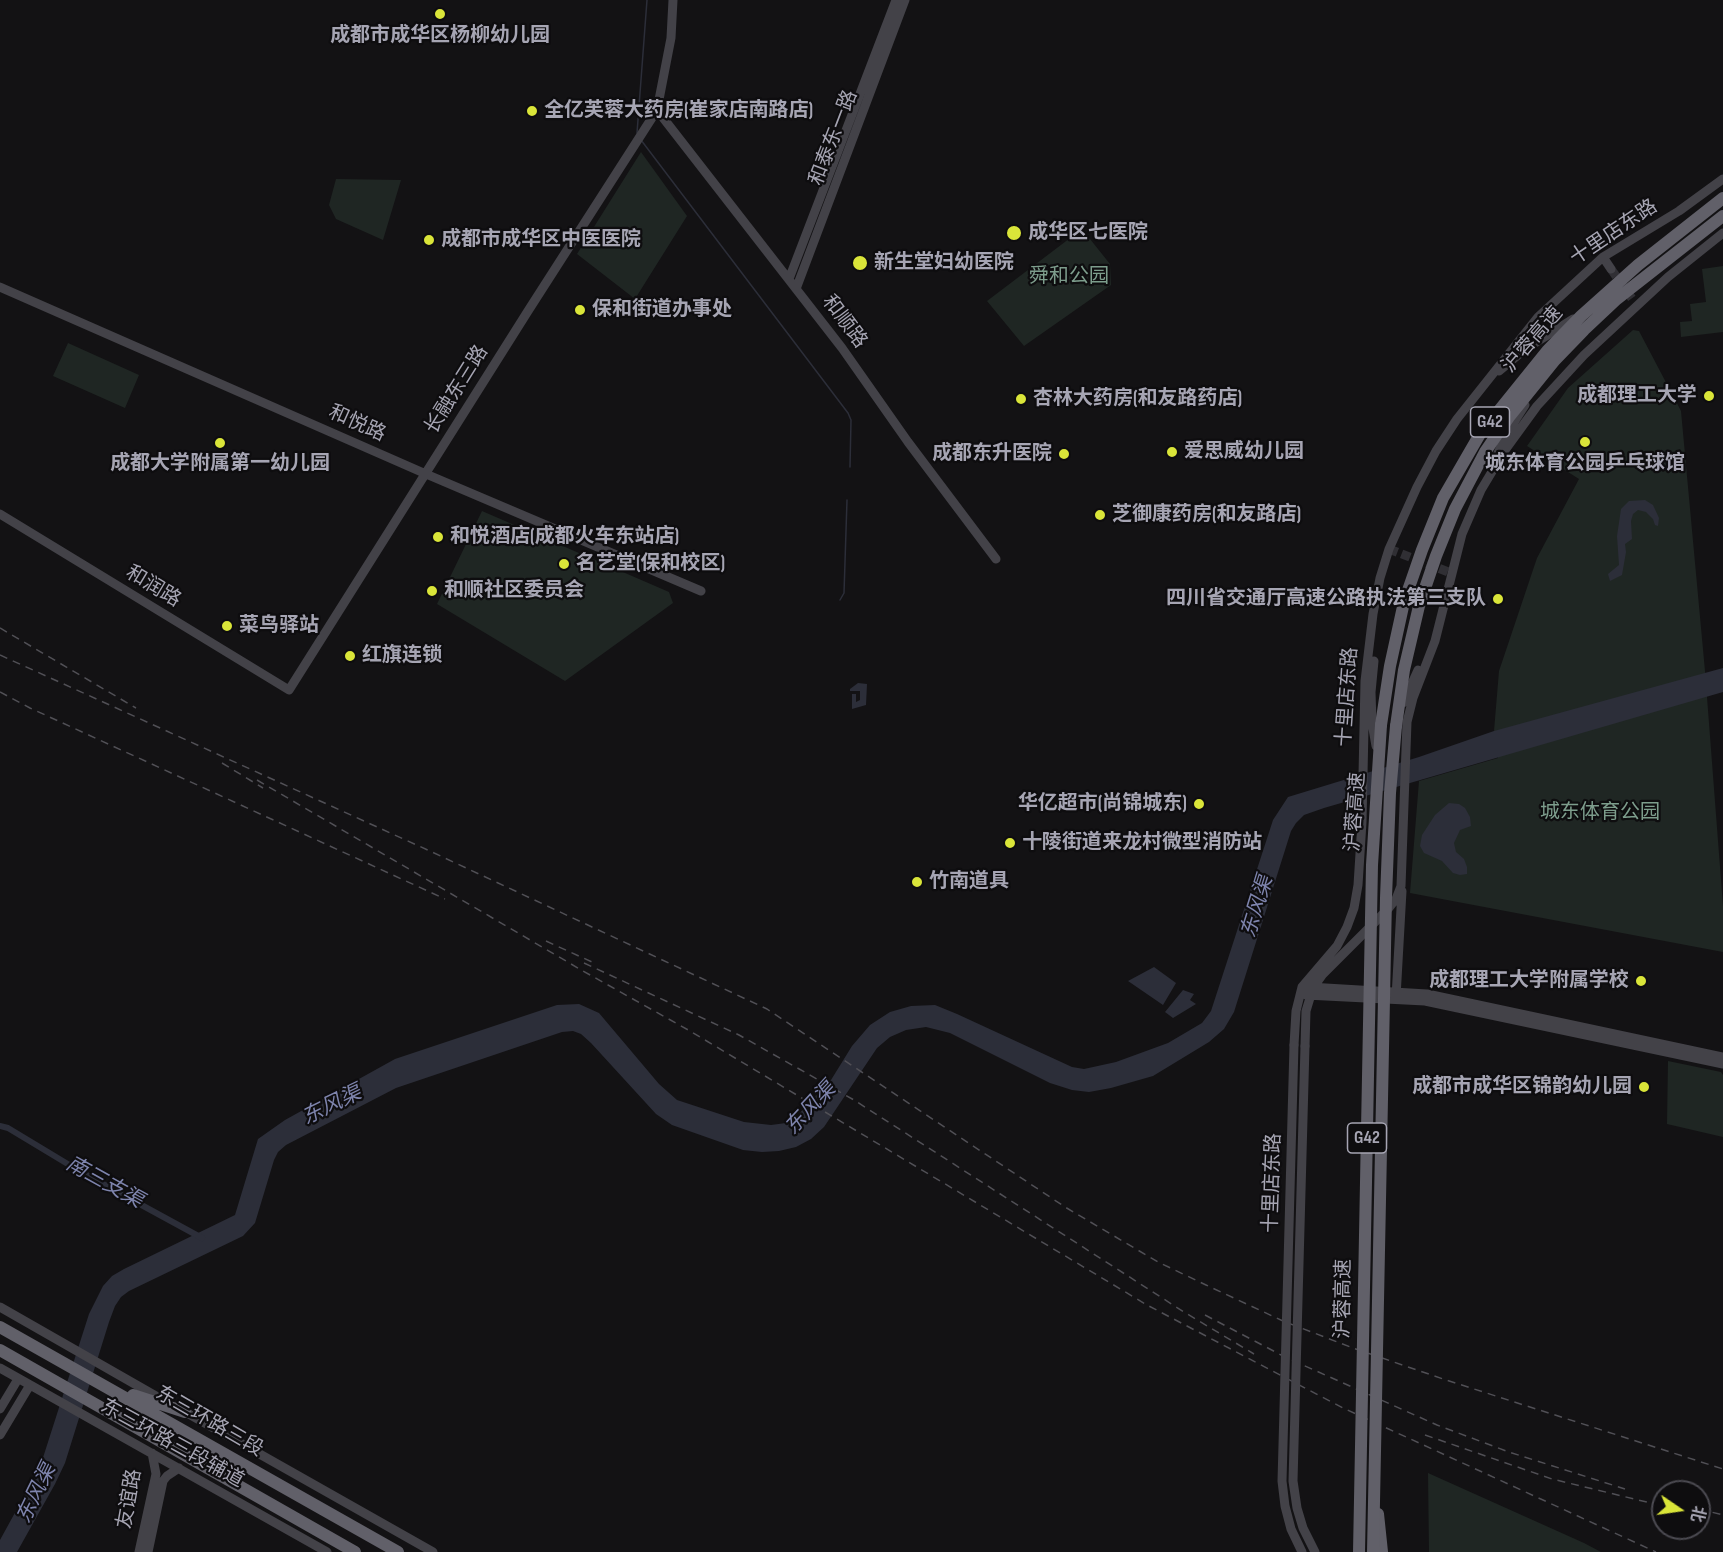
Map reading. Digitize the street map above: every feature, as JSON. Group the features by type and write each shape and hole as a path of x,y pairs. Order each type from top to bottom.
{"highway":[{"name":"沪蓉高速","path":"1359,1552 1372,865 1379,762 1376,724 1404,602 1443,498 1480,434 1547,351 1583,313 1638,265 1723,198"},
{"name":"沪蓉高速","path":"1373,1552 1390,793 1396,722 1404,670 1419,606 1455,509 1485,452 1509,417 1562,354 1617,299 1723,216"},
{"name":"东三环路三段","path":"0,1327 93,1379 129,1391 398,1552"},
{"name":"东三环路三段","path":"0,1350 355,1552"},
{"path":"129,1391 185,1412"},
{"path":"1374,1484 1382,1552"}],"street":[{"path":"657,110 671,38 673,0"},
{"path":"789,279 896,0"},
{"name":"和泰东一路","path":"796,289 905,0"},
{"name":"长融东三路","path":"290,690 528,310 657,110"},
{"name":"和顺路","path":"657,110 842,348 908,442 996,559"},
{"name":"十里店东路","path":"1302,1552 1291,1529 1282,1481 1294,1045 1300,991 1337,946 1354,908 1358,885 1362,822 1365,681 1380,578 1396,531 1436,451 1477,392 1538,317 1603,257 1679,211 1723,179"},
{"path":"1480,490 1537,406 1584,355 1635,302 1723,233"},
{"path":"1603,257 1611,269"},
{"name":"和悦路","path":"0,286 426,474 700,591"},
{"path":"1477,392 1524,350 1583,313"},
{"path":"1396,995 1403,877 1407,722 1413,698 1435,641 1462,534 1480,490 1507,433 1562,354"},
{"name":"和润路","path":"0,514 290,690"},
{"path":"1376,724 1371,693 1380,578"},
{"path":"1396,722 1445,601"},
{"path":"1311,991 1323,974 1388,909 1399,892 1403,877"},
{"path":"1300,991 1396,995 1427,993 1723,1057"},
{"name":"十里店东路","path":"1311,991 1306,1011 1293,1481 1303,1528 1315,1552"},
{"path":"1396,995 1723,1064"},
{"name":"东三环路三段辅道","path":"0,1308 70,1348 129,1391"},
{"name":"东三环路三段辅道","path":"0,1368 327,1552"},
{"path":"0,1409 18,1379"},
{"path":"0,1435 30,1385"},
{"name":"东三环路三段辅道","path":"185,1412 433,1552"},
{"name":"友谊路","path":"139,1552 156,1474 152,1453"},
{"name":"友谊路","path":"148,1552 163,1481 166,1476 179,1468"}],"green space":[{"path":"641,152 687,216 635,299 577,254"},
{"path":"336,179 401,180 383,240 336,219 329,205"},
{"name":"舜和公园","path":"1082,229 1110,264 1111,285 1024,346 987,301"},
{"path":"1723,266 1723,332 1681,337 1680,322 1692,321 1690,304 1706,302 1702,269"},
{"name":"城东体育公园","path":"1633,330 1639,331 1681,411 1705,671 1723,906 1723,952 1410,893 1419,781 1498,758 1494,731 1499,671 1537,558 1579,479 1527,446 1568,388"},
{"path":"68,343 139,375 125,408 53,376"},
{"path":"482,511 669,592 673,603 565,681 437,604"},
{"path":"1668,1061 1721,1072 1723,1075 1723,1137 1667,1124"},
{"path":"1428,1473 1584,1543 1601,1552 1429,1552"}],"water":[{"path":"1645,500 1653,505 1659,518 1658,526 1646,512 1638,510 1633,514 1632,539 1625,544 1622,575 1610,581 1608,574 1619,565 1617,536 1621,509 1629,501"},
{"name":"东风渠","path":"1723,668 1723,692 1304,815 1291,831 1234,1012 1224,1029 1209,1042 1153,1076 1089,1092 1072,1090 1050,1083 950,1033 926,1027 906,1030 890,1037 877,1048 824,1127 811,1139 796,1147 762,1152 743,1150 672,1125 656,1114 591,1043 581,1034 573,1031 562,1032 396,1088 286,1145 278,1152 255,1223 243,1236 121,1297 109,1322 65,1463 17,1552 0,1552 0,1540 40,1467 89,1314 103,1286 112,1276 124,1269 235,1215 258,1139 285,1120 395,1059 557,1005 579,1004 599,1013 659,1084 677,1100 744,1122 771,1125 786,1123 797,1116 831,1080 852,1046 870,1025 890,1012 911,1006 935,1005 1072,1067 1084,1069 1116,1062 1168,1043 1202,1023 1211,1011 1273,820 1288,797 1419,757 1494,731"},
{"path":"858,683 867,684 866,705 852,709 852,694 856,694 856,702 860,700 860,691 850,691 850,689"},
{"path":"1449,803 1459,804 1465,808 1470,817 1471,826 1460,830 1454,843 1456,852 1464,859 1467,874 1453,873 1442,861 1424,853 1420,846 1422,835 1435,815"},
{"path":"1154,967 1176,983 1163,1005 1128,981"},
{"path":"1183,990 1194,994 1190,1000 1196,1004 1173,1018 1165,1012"}],"waterway":[{"path":"637,133 647,0"},
{"path":"641,140 848,413 851,420 850,467"},
{"path":"840,600 844,593 847,500"},
{"name":"南三支渠","path":"0,1126 8,1128 81,1172 202,1238"}],"tunnel":[{"path":"1611,269 1633,300"},
{"path":"1389,549 1451,573"}],"railway":[{"path":"0,628 136,708"},
{"path":"0,655 432,852 767,1009 1065,1207 1158,1262 1206,1285 1283,1321 1353,1348 1723,1469"},
{"path":"0,692 30,708 445,899"},
{"path":"222,763 263,788"},
{"path":"257,780 690,1031 1147,1305 1343,1408 1656,1552"},
{"path":"546,941 592,962"},
{"path":"584,963 739,1035 854,1100 1184,1312 1254,1354"},
{"path":"1205,1315 1285,1357 1437,1425 1509,1452 1625,1489"},
{"path":"1425,1435 1552,1479 1651,1503"},
{"path":"1711,1512 1723,1515"}],"place":[{"name":"成都市成华区杨柳幼儿园","path":"440,14"},
{"name":"全亿芙蓉大药房(崔家店南路店)","path":"532,111"},
{"name":"成华区七医院","path":"1014,233"},
{"name":"成都市成华区中医医院","path":"429,240"},
{"name":"新生堂妇幼医院","path":"860,263"},
{"name":"保和街道办事处","path":"580,310"},
{"name":"成都理工大学","path":"1709,396"},
{"name":"杏林大药房(和友路药店)","path":"1021,399"},
{"name":"城东体育公园乒乓球馆","path":"1585,442"},
{"name":"成都大学附属第一幼儿园","path":"220,443"},
{"name":"爱思威幼儿园","path":"1172,452"},
{"name":"成都东升医院","path":"1064,454"},
{"name":"芝御康药房(和友路店)","path":"1100,515"},
{"name":"和悦酒店(成都火车东站店)","path":"438,537"},
{"name":"名艺堂(保和校区)","path":"564,564"},
{"name":"和顺社区委员会","path":"432,591"},
{"name":"四川省交通厅高速公路执法第三支队","path":"1498,599"},
{"name":"菜鸟驿站","path":"227,626"},
{"name":"红旗连锁","path":"350,656"},
{"name":"华亿超市(尚锦城东)","path":"1199,804"},
{"name":"十陵街道来龙村微型消防站","path":"1010,843"},
{"name":"竹南道具","path":"917,882"},
{"name":"成都理工大学附属学校","path":"1641,981"},
{"name":"成都市成华区锦韵幼儿园","path":"1644,1087"}]}
